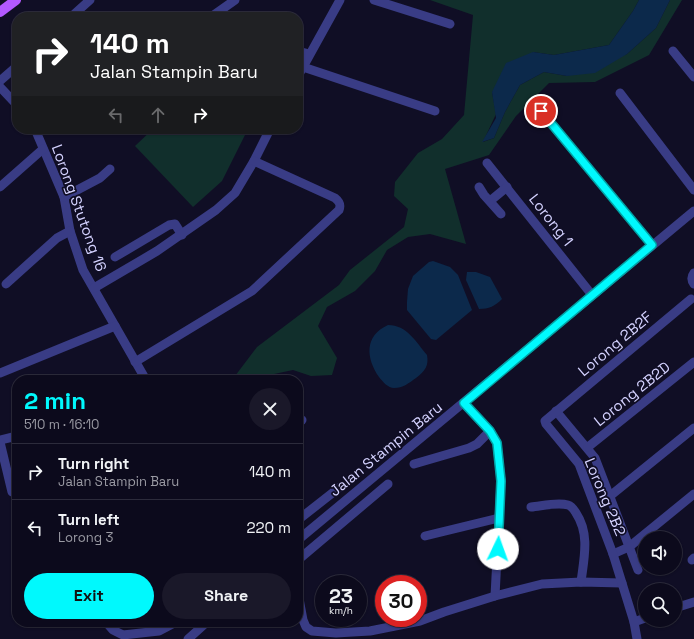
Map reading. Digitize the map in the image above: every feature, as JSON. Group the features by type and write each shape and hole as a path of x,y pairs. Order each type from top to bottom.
{"main road":[{"path":"0,12 16,0"}],"street":[{"path":"77,12 90,0"},
{"path":"218,12 235,0"},
{"path":"303,66 340,0"},
{"path":"374,0 450,24"},
{"path":"673,51 694,77"},
{"path":"303,52 309,54"},
{"path":"0,81 12,70"},
{"path":"303,73 435,111"},
{"path":"0,87 12,100"},
{"path":"620,93 694,190"},
{"path":"541,111 652,245"},
{"name":"Lorong Stutong 16","path":"37,134 64,198 70,231 83,270 143,375"},
{"path":"94,288 182,235 216,210 234,193 254,161 268,134"},
{"path":"0,187 43,149"},
{"path":"136,362 252,291 339,210 339,202 335,198 254,161"},
{"name":"Lorong 1","path":"487,163 592,295"},
{"path":"64,198 100,178 110,169"},
{"path":"479,187 501,214"},
{"path":"490,201 507,187"},
{"name":"Jalan Stampin Baru","path":"303,534 464,403 694,211"},
{"path":"115,257 172,224 175,224 182,235"},
{"path":"6,284 57,238 70,231"},
{"path":"125,251 134,264"},
{"path":"694,273 692,276 692,281 694,284"},
{"name":"Lorong 2B2F","path":"556,411 691,299"},
{"path":"0,373 115,326"},
{"name":"Lorong 2B2D","path":"588,447 694,362"},
{"path":"464,403 490,431 497,443 501,481 495,596"},
{"path":"556,411 588,447 595,458 638,570"},
{"name":"Lorong 2B2","path":"556,411 546,419 546,422 579,464 613,554 634,622 636,639"},
{"path":"610,496 694,428"},
{"path":"414,464 469,448 477,444 490,431"},
{"path":"12,437 0,441 12,492"},
{"path":"303,556 388,484"},
{"path":"303,516 340,487"},
{"path":"613,554 629,548 694,494"},
{"path":"531,507 563,504 570,506 581,520 585,532 581,582"},
{"path":"425,536 499,518"},
{"path":"303,622 306,627 324,636 336,633 370,631 413,622 495,596 542,584 581,582 622,583"},
{"path":"682,606 694,602"},
{"path":"634,622 638,621"},
{"path":"110,627 123,635 159,631 167,627"},
{"path":"188,639 201,627"}],"green space":[{"path":"430,0 639,0 609,45 554,55 533,52 492,92 496,114 483,142 494,138 505,112 520,85 544,72 567,76 627,54 656,28 670,0 682,0 649,55 595,82 549,83 516,116 489,155 445,169 466,244 430,234 408,237 387,250 375,271 355,291 327,307 318,326 337,358 332,375 311,376 293,370 269,375 236,375 257,347 339,285 350,270 404,227 408,209 394,196 395,182 418,153 442,139 464,115 473,15"},
{"path":"148,134 246,134 222,181 193,207 135,146"}],"water":[{"path":"639,0 670,0 656,28 627,54 595,73 567,76 544,72 520,85 505,112 494,138 482,142 496,118 492,92 506,63 533,52 554,55 609,45"},
{"path":"433,261 450,267 458,275 472,310 436,340 431,339 407,310 408,289 413,276 429,262"},
{"path":"467,272 476,272 490,277 502,299 492,307 479,309 466,280"},
{"path":"388,325 401,328 406,331 427,355 427,365 422,373 403,386 397,388 390,387 381,379 375,370 370,355 371,341 380,330"}],"route":[{"path":"498,549 501,481 497,443 490,431 464,403 652,245 541,111"}]}
